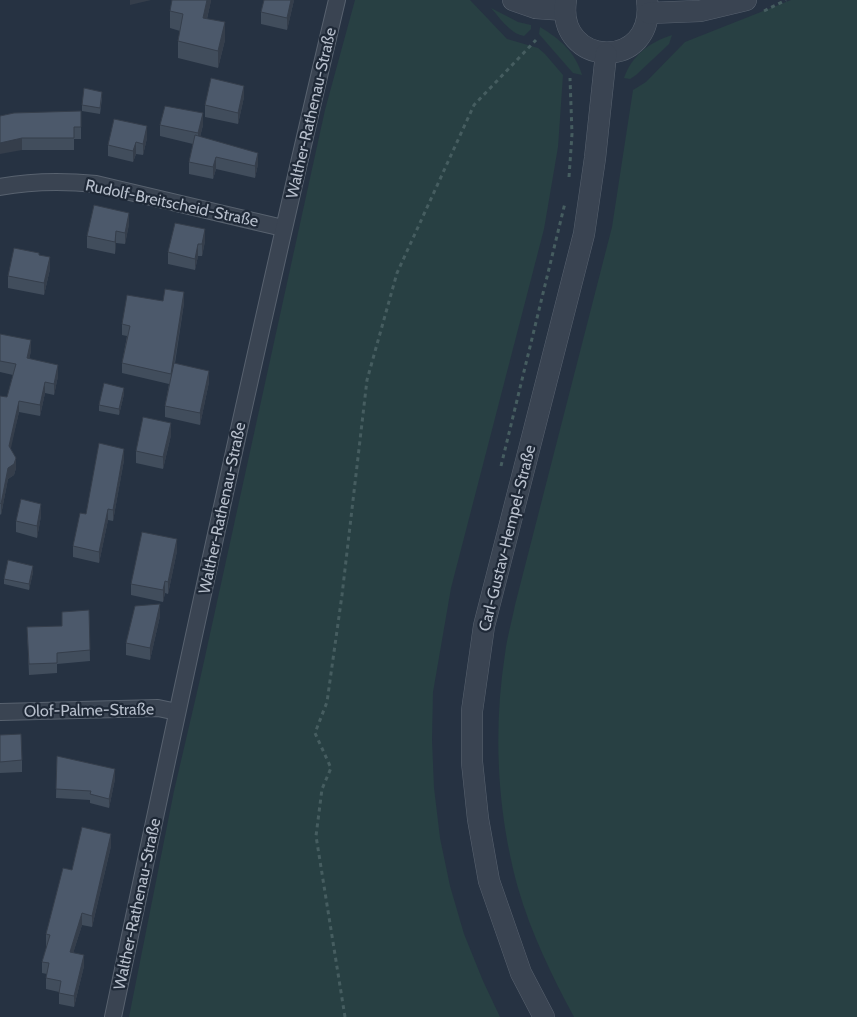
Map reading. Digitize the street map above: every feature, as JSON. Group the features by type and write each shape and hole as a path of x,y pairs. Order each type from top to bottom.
{"street":[{"name":"Walther-Rathenau-Straße","path":"113,1017 177,712 283,228 337,0"},
{"path":"513,0 536,8 566,5 566,23 572,35 581,45 593,51 606,54 619,52 631,46 640,37 647,26 648,6 700,11 746,0"},
{"name":"Carl-Gustav-Hempel-Straße","path":"544,1017 521,973 488,881 472,762 472,710 484,626 584,234 605,80 606,54"},
{"name":"Rudolf-Breitscheid-Straße","path":"0,187 27,182 96,184 283,228"},
{"name":"Olof-Palme-Straße","path":"0,712 158,708 177,712"}],"path":[{"path":"345,1017 316,836 322,788 331,768 315,733 327,702 330,682 367,380 397,273 474,105 536,40"},
{"path":"569,182 572,134 570,78"}],"green space":[{"path":"355,0 470,0 507,39 538,48 563,75 558,147 544,229 451,588 433,692 434,788 440,838 450,886 464,934 500,1017 129,1017 174,791 325,110"},
{"path":"791,0 857,0 857,1017 574,1017 550,970 529,921 518,888 505,830 501,801 498,742 501,683 508,635 612,227 633,90 646,82 685,42"},
{"path":"491,8 518,22 531,25 531,29 524,36 519,35 506,25"},
{"path":"540,27 566,47 575,59 582,75 573,73 539,34"},
{"path":"672,35 669,44 636,75 630,79 624,78 637,56 656,41"}],"building":[{"path":"172,0 207,0 203,18 225,22 218,51 178,41 183,14 170,11"},
{"path":"264,0 291,0 287,18 261,12"},
{"path":"211,78 244,86 238,113 205,105"},
{"path":"84,88 102,92 100,108 82,105"},
{"path":"165,106 203,113 198,133 160,125"},
{"path":"81,111 81,127 74,127 74,138 22,138 0,143 0,116 14,113"},
{"path":"114,119 147,126 143,144 136,142 133,151 108,145"},
{"path":"195,135 258,153 255,166 216,157 213,167 189,162"},
{"path":"94,205 129,213 125,233 116,231 115,242 87,236"},
{"path":"175,223 205,229 202,244 198,244 195,259 168,252"},
{"path":"14,248 50,257 44,283 8,276"},
{"path":"165,289 184,292 171,374 122,363 130,326 122,324 127,295 163,301"},
{"path":"0,334 31,340 27,358 58,365 54,384 45,382 40,405 19,401 9,446 16,458 14,464 8,468 1,504 0,396 7,397 16,364 0,361"},
{"path":"174,363 209,371 200,413 165,406"},
{"path":"104,383 124,388 119,409 99,405"},
{"path":"143,417 171,423 163,457 136,451"},
{"path":"99,443 124,449 113,510 108,509 99,552 73,546 80,513 86,514"},
{"path":"21,499 41,504 37,526 16,521"},
{"path":"142,532 177,539 168,582 165,581 163,590 131,584"},
{"path":"8,560 33,566 29,584 4,579"},
{"path":"160,604 150,648 126,643 135,606"},
{"path":"89,610 90,650 57,653 57,663 29,664 27,627 62,626 62,612"},
{"path":"21,734 22,760 0,762 0,735"},
{"path":"57,756 115,769 109,799 90,794 91,791 56,789"},
{"path":"82,827 111,834 92,916 82,913 70,952 84,955 74,996 59,993 61,981 46,978 49,963 42,962 50,935 46,934 63,868 72,870"}]}
